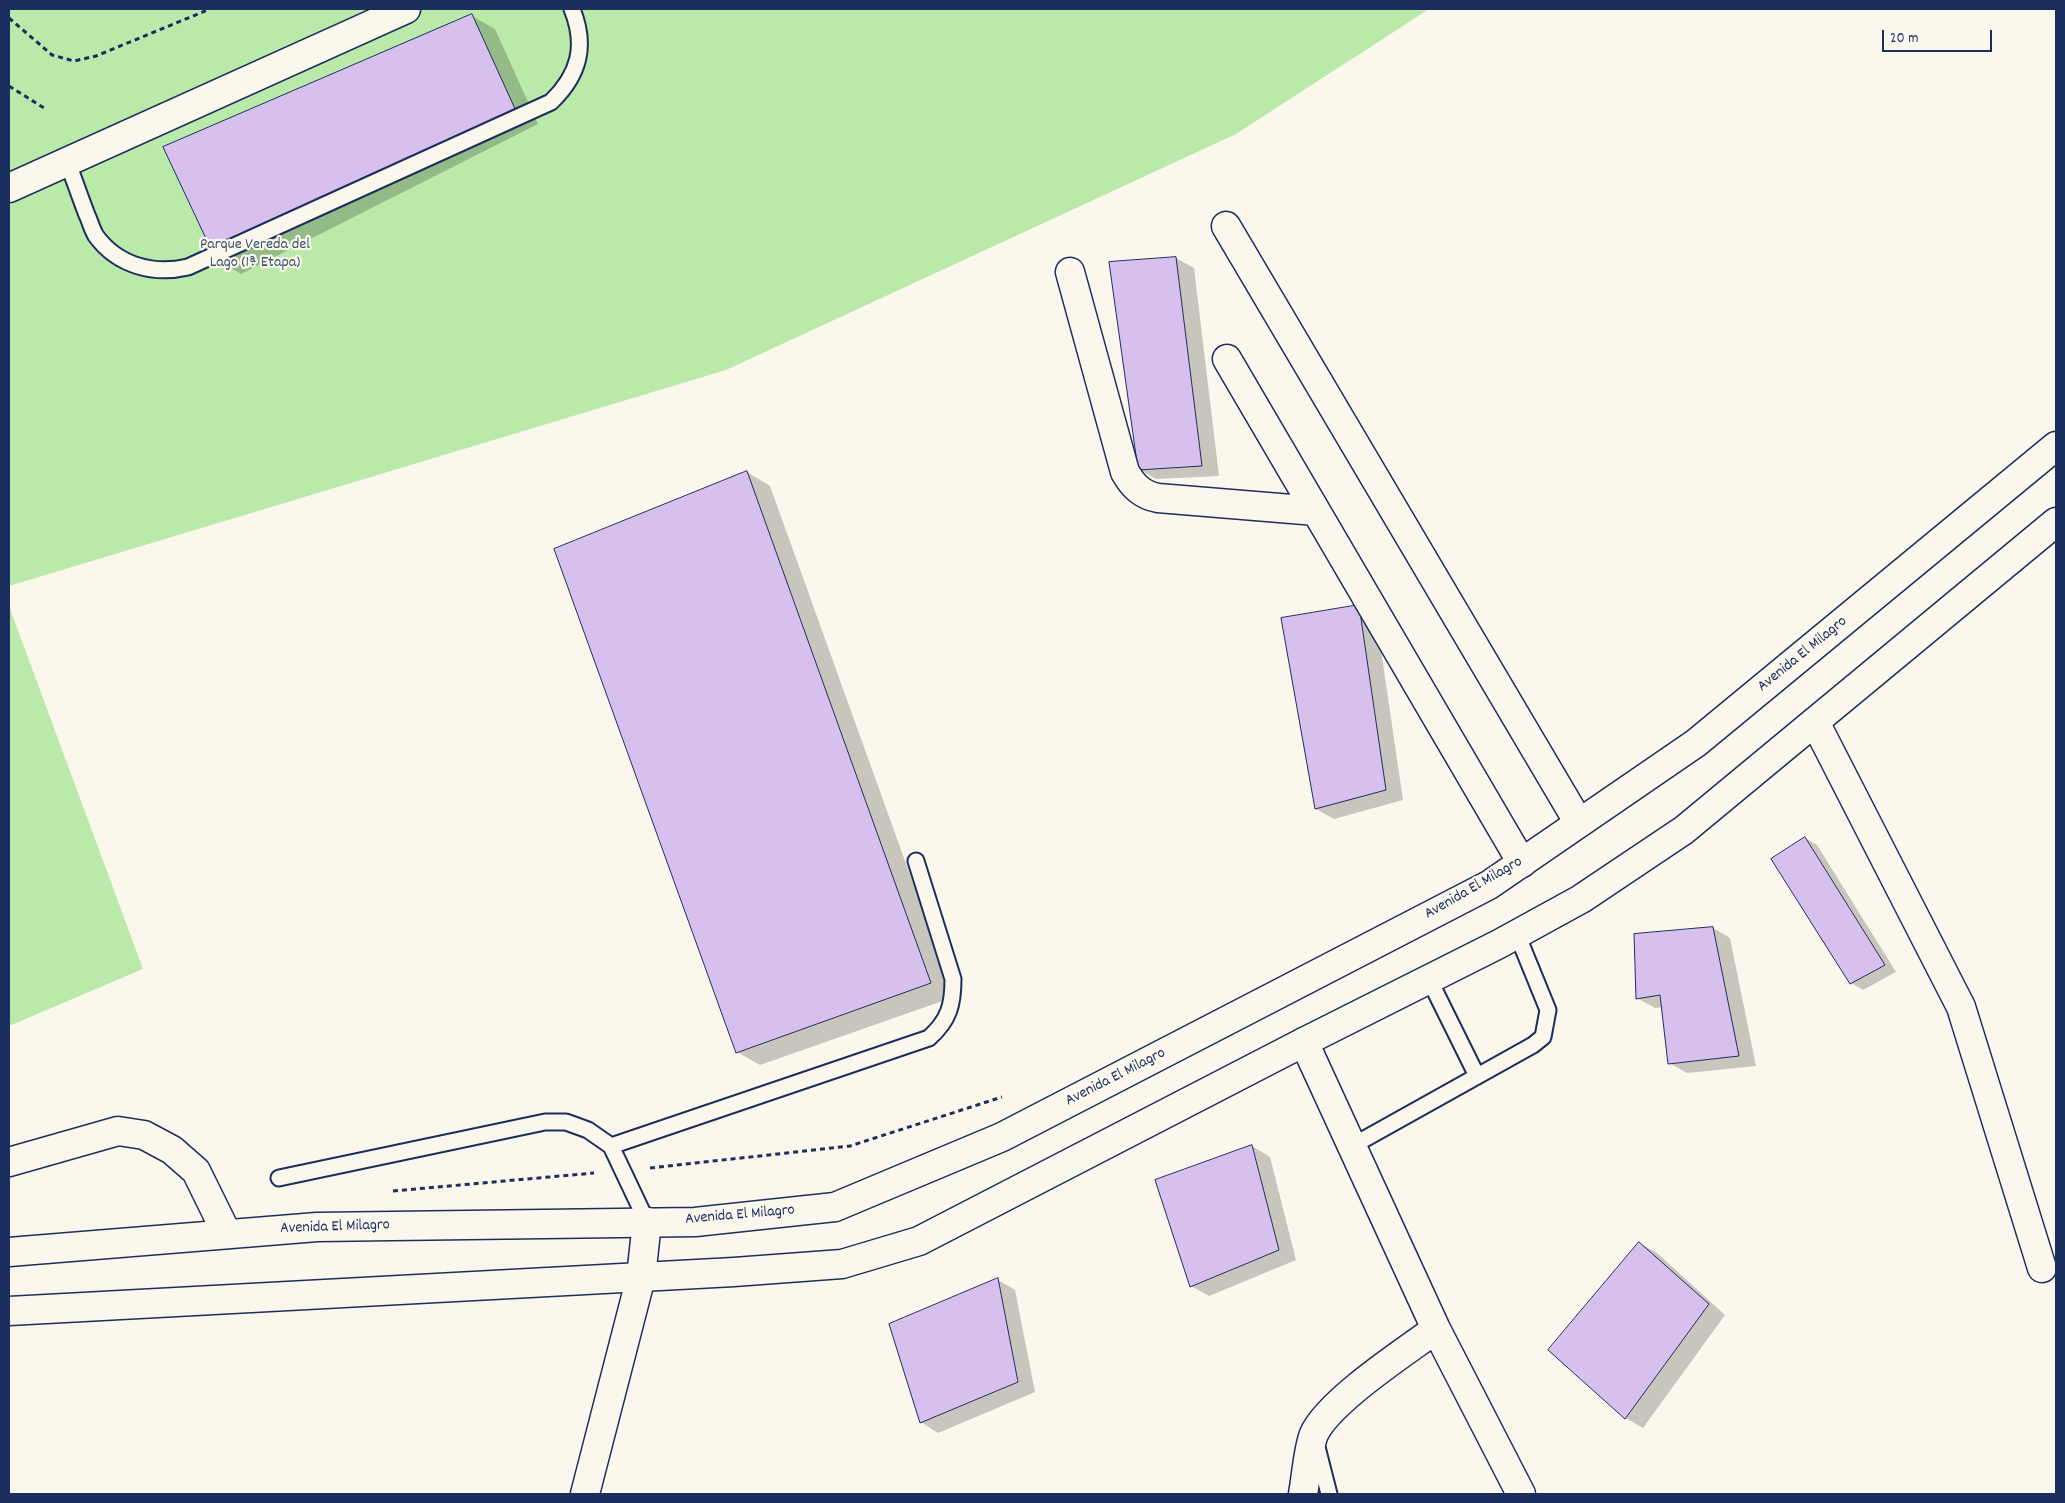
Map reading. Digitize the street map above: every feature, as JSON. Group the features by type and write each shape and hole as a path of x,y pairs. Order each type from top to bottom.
{"main road":[{"path":"9,188 406,9"},
{"path":"1226,226 1579,823"},
{"path":"1070,272 1125,472 1132,483 1147,496 1158,498 1316,511"},
{"path":"1227,359 1522,863"},
{"name":"Avenida El Milagro","path":"9,1252 318,1226 695,1222 835,1207 1002,1137 1489,884 1696,743 2056,446"},
{"path":"9,1311 641,1277 842,1264 919,1241 1517,934 1581,899 1684,830 2056,522"},
{"path":"1815,722 1961,1007 2042,1268"},
{"path":"1304,1042 1436,1329 1521,1494"},
{"path":"9,1162 118,1131 144,1135 172,1150 196,1171 227,1234"},
{"path":"584,1494 641,1277 647,1222"},
{"path":"1302,1494 1314,1435 1326,1415 1350,1393 1436,1329"}],"lane":[{"path":"67,161 95,235 106,247 128,262 144,268 162,271 188,267 550,102 564,89 575,72 579,54 579,33 572,9"},
{"path":"611,1146 929,1038 940,1028 949,1012 953,996 953,979 916,861"},
{"path":"1352,1146 1533,1045 1543,1036 1548,1010 1517,934"},
{"path":"1429,979 1477,1076"},
{"path":"279,1178 545,1122 566,1122 588,1130 611,1146 647,1222"},
{"path":"1314,1435 1329,1494"}],"path":[{"path":"9,18 52,55 74,61 96,56 210,9"},
{"path":"9,86 44,108"}],"green space":[{"name":"Parque Vereda del Lago (1ª Etapa)","path":"9,9 1429,9 1236,134 726,370 9,586"},
{"path":"9,606 143,969 9,1026"}],"building":[{"path":"472,14 516,111 217,262 163,147"},
{"path":"1176,257 1202,466 1138,470 1109,262"},
{"path":"747,471 931,983 736,1053 554,549"},
{"path":"1359,605 1386,790 1315,809 1281,618"},
{"path":"1805,837 1885,965 1850,984 1771,859"},
{"path":"1713,927 1739,1056 1668,1064 1660,995 1636,999 1634,934"},
{"path":"1252,1145 1279,1250 1190,1287 1155,1180"},
{"path":"1639,1242 1709,1304 1625,1419 1548,1350"},
{"path":"998,1278 1018,1382 920,1423 889,1324"}]}
